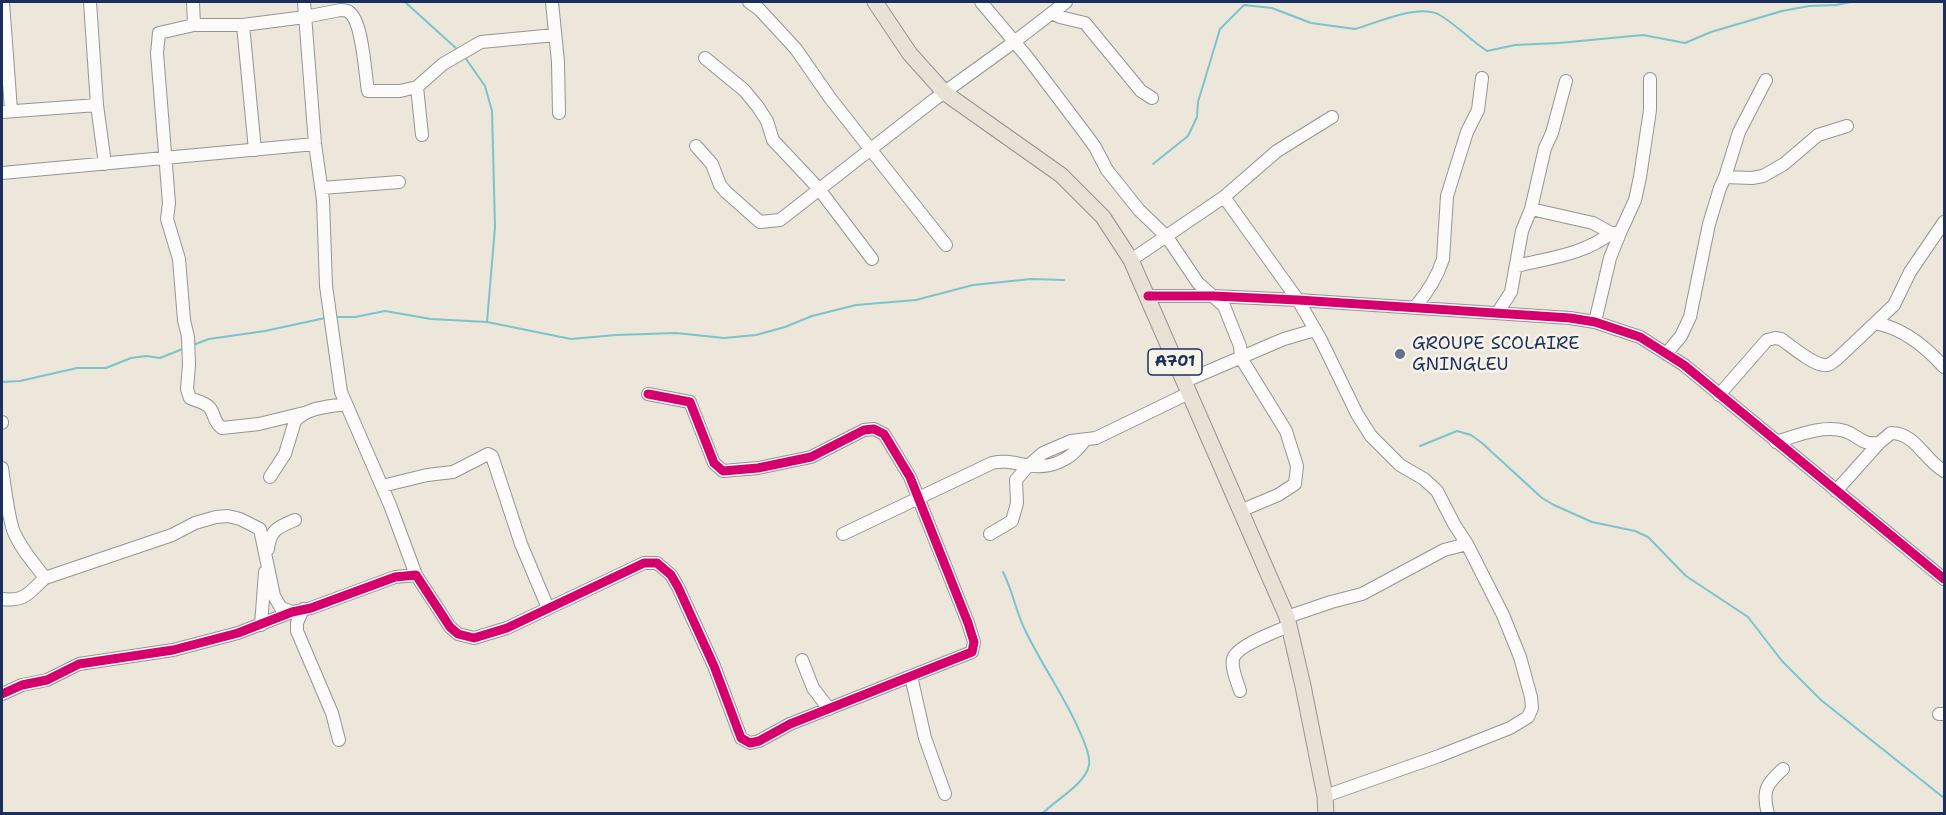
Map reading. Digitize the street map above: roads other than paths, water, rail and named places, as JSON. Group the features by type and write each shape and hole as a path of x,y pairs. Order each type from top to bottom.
{"main road":[{"name":"A701","path":"875,2 910,54 945,93 1061,175 1103,217 1131,260 1288,621 1325,796 1326,813"}],"street":[{"path":"3,2 6,111 97,105"},
{"path":"90,2 97,105 105,164"},
{"path":"194,2 194,26"},
{"path":"304,2 315,144 322,188 328,301 341,392 382,486 416,575 450,627 458,634 474,638 507,628 627,570 644,563 657,563 671,575 678,587 709,655 738,733 744,741 750,743 759,741 790,724 886,688 972,652 974,646 961,604 918,497 900,458 884,434 874,429 864,430 811,458 751,469 723,471 714,463 690,402 648,394"},
{"path":"552,2 559,113"},
{"path":"749,2 759,9 796,49 830,98 946,245"},
{"path":"981,2 1028,58 1084,132 1107,170 1139,210 1167,237 1198,283 1224,306 1230,317 1240,346 1240,358 1281,420 1297,466 1295,484 1278,495 1240,511"},
{"path":"696,146 712,164 726,192 760,222 780,219 1066,2"},
{"path":"345,404 259,424 222,428 216,424 211,409 205,403 190,398 187,389 189,345 184,320 179,259 167,219 170,203 157,53 159,33 194,26 243,25 305,18 340,10 349,12 353,17 361,45 368,91 400,91 417,87 443,64 481,42 555,35"},
{"path":"1052,13 1085,23 1141,91 1152,98"},
{"path":"243,25 255,150"},
{"path":"705,58 751,98 767,121 773,140 819,189 872,260"},
{"path":"1415,307 1435,281 1443,259 1447,196 1467,132 1478,110 1482,78"},
{"path":"1595,322 1616,233 1635,200 1650,110 1650,79"},
{"path":"1667,353 1681,336 1690,317 1709,224 1720,188 1739,132 1766,80"},
{"path":"1498,312 1511,292 1522,231 1532,209 1545,147 1552,133 1566,81"},
{"path":"417,87 422,135"},
{"path":"1131,260 1224,197 1277,151 1332,117"},
{"path":"1725,177 1763,176 1784,164 1818,135 1847,126"},
{"path":"2,174 315,144"},
{"path":"322,188 399,182"},
{"path":"1224,197 1298,300 1342,387 1371,436 1400,465 1424,479 1437,490 1503,615 1520,657 1531,697 1532,708 1528,717 1492,737 1325,796"},
{"path":"1532,209 1593,223 1616,233"},
{"path":"1719,395 1767,340 1781,339 1815,362 1830,364 1894,305 1910,272 1944,222"},
{"path":"1517,266 1576,251 1616,233"},
{"path":"1148,296 1214,296 1498,312 1595,322 1640,337 1667,353 1944,579"},
{"path":"1875,323 1890,326 1909,336 1944,367"},
{"path":"843,534 992,463 1043,453 1071,441 1103,435 1240,358 1284,339 1315,330"},
{"path":"270,477 285,454 295,421 304,413"},
{"path":"1776,442 1808,433 1830,430 1843,431 1866,443 1879,443"},
{"path":"1836,491 1879,443 1891,433 1907,436 1944,471"},
{"path":"1009,461 1028,466 1047,465 1064,460 1085,440"},
{"path":"990,534 1012,521 1017,503 1017,480 1043,453"},
{"path":"382,486 427,475 453,472 488,454 492,456 520,544 548,608"},
{"path":"2,468 7,504 14,531 45,578"},
{"path":"2,599 11,600 30,594 45,578 172,535 195,523 216,517 228,516 240,519 267,534"},
{"path":"267,534 295,520"},
{"path":"261,625 267,534"},
{"path":"1240,691 1233,660 1235,655 1258,640 1288,621 1331,602 1362,594 1444,550 1467,544"},
{"path":"267,557 274,596 281,608 298,611"},
{"path":"2,694 46,680 79,664 173,650 261,625 395,577 416,575"},
{"path":"298,611 297,631 332,713 339,740"},
{"path":"802,660 813,688 829,709"},
{"path":"911,676 925,738 945,794"},
{"path":"1768,813 1764,800 1765,791 1773,778 1783,769"}],"waterway":[{"path":"405,2 458,50"},
{"path":"1153,164 1188,136 1197,117 1198,102 1220,29 1244,5 1272,8 1311,23 1355,29 1408,13 1429,12 1445,18 1487,51 1515,45 1643,35 1685,43 1711,32 1782,11 1851,2"},
{"path":"464,56 485,86 492,111 495,227 487,322"},
{"path":"334,317 355,317 385,311 431,319 487,322 571,339 676,333 724,338 756,335 812,316 856,305 916,300 973,285 1031,279 1064,280"},
{"path":"193,345 209,339 265,331 325,318"},
{"path":"2,382 20,381 77,368 106,368 131,358 146,356 160,358 185,348"},
{"path":"1420,446 1457,431 1471,435 1542,498 1554,505 1592,522 1635,531 1648,537 1686,576 1748,617 1782,661 1821,700 1944,798"},
{"path":"1003,572 1023,625 1073,717 1089,757 1087,772 1082,779 1042,814"}],"place":[{"name":"GROUPE SCOLAIRE GNINGLEU","path":"1400,354"}]}
